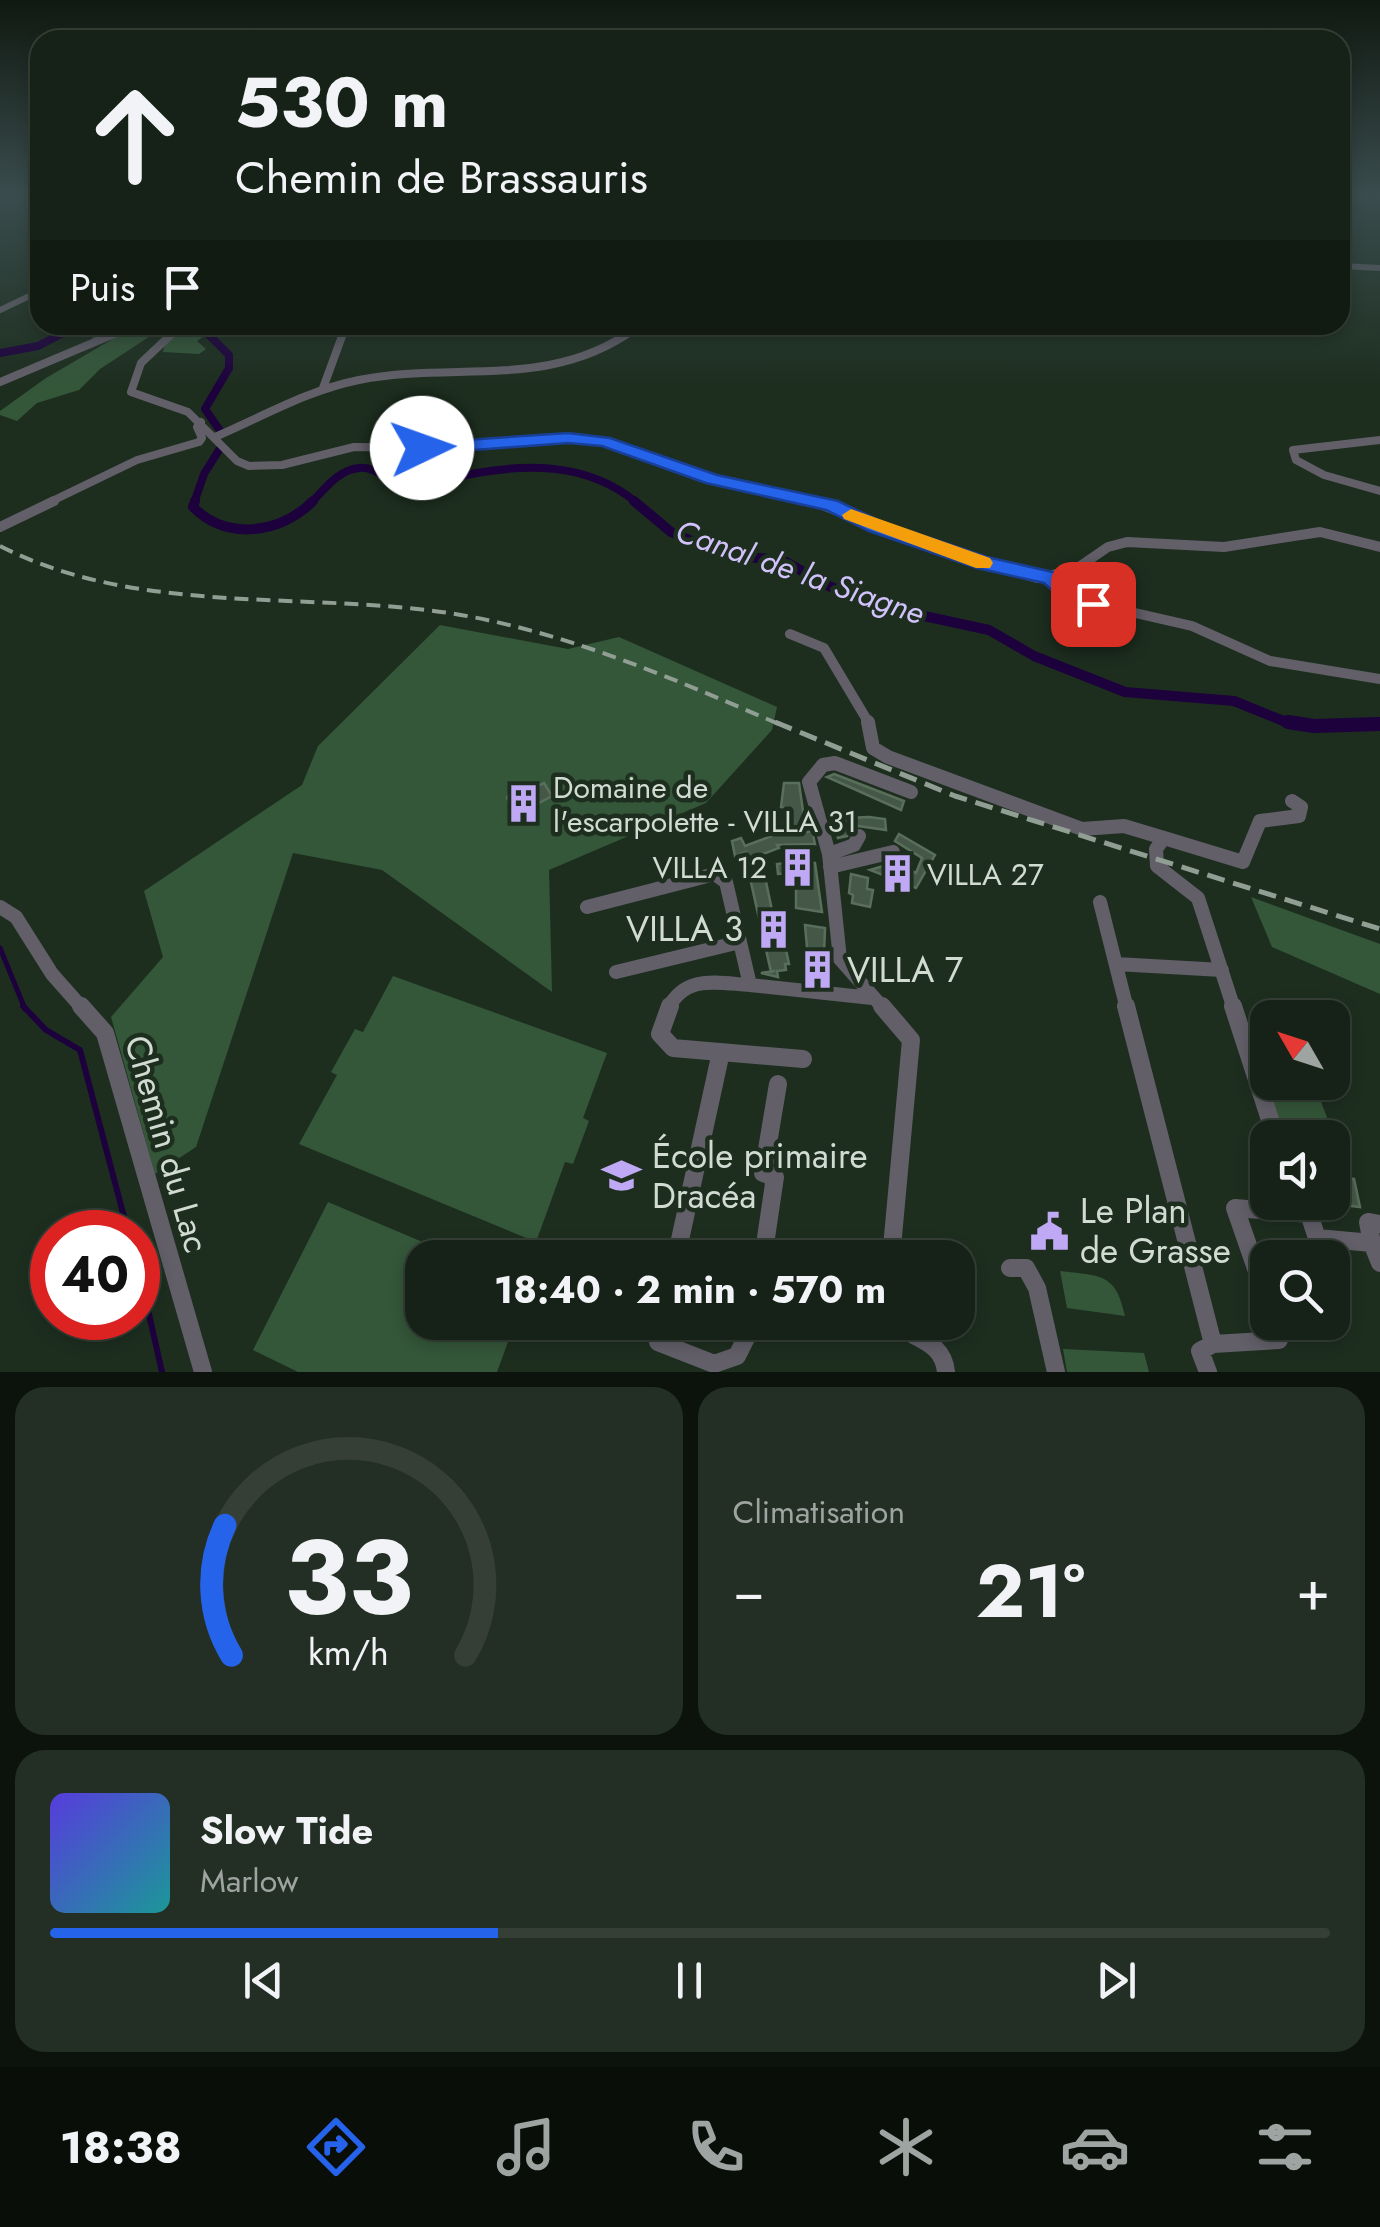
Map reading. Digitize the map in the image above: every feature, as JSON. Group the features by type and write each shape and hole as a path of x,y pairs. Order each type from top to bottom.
{"street":[{"path":"1350,266 1380,268"},
{"path":"0,310 30,296"},
{"path":"0,382 114,335"},
{"path":"169,335 135,373 130,384 132,392 178,406 201,422 237,461 262,468 354,447 451,448 568,438 604,441 713,479 831,506 876,526 984,563 1050,578 1074,599 1192,626 1270,661 1380,678"},
{"path":"323,388 342,335"},
{"path":"215,437 323,388 389,375 538,366 606,349 626,335"},
{"path":"0,527 137,460 199,442 202,438 197,426 201,422"},
{"path":"1380,440 1294,450 1296,460 1308,469 1380,491"},
{"path":"1050,578 1073,571 1108,547 1126,542 1224,546 1320,532 1380,547"},
{"path":"790,634 824,648 872,728 873,748 1082,829 1124,826 1198,847 1227,862 1243,862 1250,856 1258,823 1264,818 1299,816 1301,807 1292,801"},
{"path":"894,1240 911,1040 840,960 830,861 809,782 823,765 835,763 911,792"},
{"path":"830,861 859,836"},
{"path":"1164,838 1156,851 1156,866 1198,898 1270,1120"},
{"path":"830,861 893,852"},
{"path":"587,907 715,874 726,882 750,985"},
{"path":"1100,902 1194,1286 1213,1344"},
{"name":"Chemin du Lac","path":"0,907 16,916 52,974 105,1033 203,1372"},
{"path":"616,972 740,942"},
{"path":"1116,964 1222,970"},
{"path":"804,1059 672,1048 660,1034 668,1003 678,988 696,982 872,998"},
{"path":"680,1240 720,1052"},
{"path":"766,1240 775,1176 763,1173 778,1084"},
{"path":"1250,1208 1236,1208 1250,1246"},
{"path":"1311,1220 1317,1238 1372,1243"},
{"path":"1380,1224 1368,1222 1380,1263"},
{"path":"1010,1268 1026,1268 1037,1288 1056,1372"},
{"path":"1208,1372 1200,1351 1213,1344 1250,1336"},
{"path":"658,1340 714,1364 737,1356 745,1340"},
{"path":"922,1340 940,1348 947,1358 946,1372"}],"green space":[{"path":"91,335 152,335 100,369 79,390 37,403 17,421 0,415 0,411 46,378 111,340 94,340"},
{"path":"166,335 206,335 197,341 206,349 199,354 163,352"},
{"path":"440,625 568,649 619,637 777,707 772,730 706,803 549,870 552,992 382,870 293,853 196,1147 155,1174 111,1017 163,957 144,891 302,785 318,746"},
{"path":"1251,897 1380,944 1380,994 1272,947"},
{"path":"393,976 607,1053 583,1118 589,1121 573,1164 565,1162 537,1240 299,1144 337,1075 331,1072 355,1029 363,1032"},
{"path":"1269,1100 1320,1100 1328,1120 1275,1120"},
{"path":"328,1202 418,1240 405,1240 405,1340 509,1340 497,1372 298,1372 253,1350"},
{"path":"1060,1271 1104,1279 1117,1292 1125,1316 1067,1308"},
{"path":"1063,1349 1144,1353 1149,1372 1067,1372"}],"building":[{"path":"834,774 904,801 901,810 827,777"},
{"name":"Domaine de l'escarpolette - VILLA 31","path":"544,783 552,796 526,810 531,823 517,815 507,798 512,788 523,794"},
{"path":"784,783 799,783 806,832 812,831 815,844 777,845 779,848 750,859 746,852 735,856 732,841 741,838 745,846 782,832 786,808 781,807"},
{"path":"847,818 885,819 886,830 858,826 838,838 835,826 848,821"},
{"path":"899,834 935,855 916,888 870,870 893,863 916,873 922,858 895,841"},
{"path":"815,863 822,912 796,908 796,873 778,874 777,864"},
{"path":"851,874 868,878 867,889 873,890 870,907 852,903"},
{"path":"765,877 773,915 767,919 780,921 789,964 785,964 786,970 777,971 778,977 761,973 771,972 750,878"},
{"path":"805,925 825,928 823,982 810,981"},
{"path":"1350,1179 1354,1179 1360,1207 1350,1206"}],"waterway":[{"name":"Canal de la Siagne","path":"0,353 38,346 59,335"},
{"name":"Canal de la Siagne","path":"209,335 229,355 229,368 205,409 221,432"},
{"name":"Canal de la Siagne","path":"194,503 204,474 219,450"},
{"name":"Canal de la Siagne","path":"312,501 338,476 359,468 416,489 461,476 531,468 597,479 637,503"},
{"name":"Canal de la Siagne","path":"195,501 193,507 207,518 237,529 285,521 312,501"},
{"name":"Canal de la Siagne","path":"634,501 671,532 701,545 745,557 783,560 826,585 887,608 989,630 1034,656 1125,692 1234,701 1286,722 1306,725"},
{"name":"Canal de la Siagne","path":"1288,722 1314,726 1380,724 1354,725"},
{"path":"0,948 24,1007"},
{"path":"24,1007 46,1030 80,1050 122,1210"},
{"path":"155,1340 162,1372"}],"railway":[{"path":"0,546 53,568 107,583 163,592 393,607 492,621 577,644 781,725"},
{"path":"775,722 955,796 1380,929"}],"slow traffic":[{"path":"851,515 983,563"}],"place":[{"name":"Domaine de l'escarpolette - VILLA 31","path":"523,804"},
{"name":"VILLA 12","path":"797,867"},
{"name":"VILLA 27","path":"897,874"},
{"name":"VILLA 3","path":"773,929"},
{"name":"VILLA 7","path":"817,970"},
{"name":"École primaire Dracéa","path":"622,1176"},
{"name":"Le Plan de Grasse","path":"1050,1231"}],"route":[{"path":"422,448 568,438 604,441 713,479 831,506 910,539 984,563 1050,578 1074,599 1093,604"}]}
